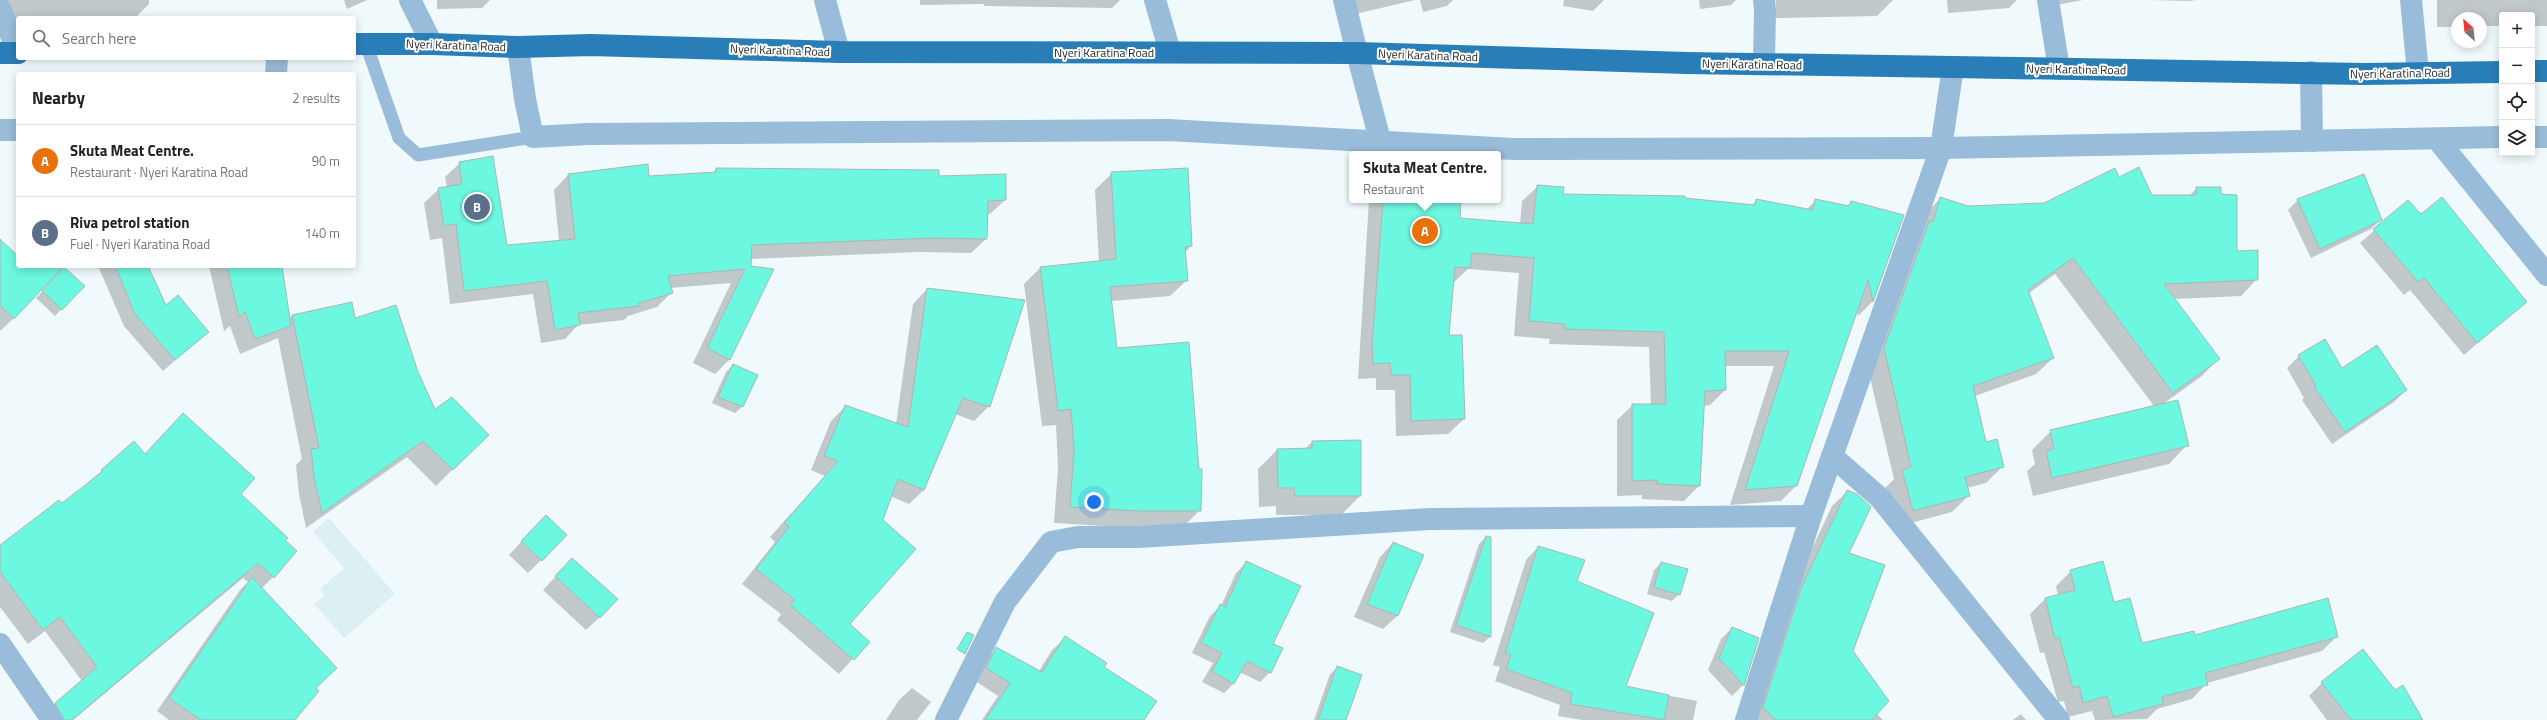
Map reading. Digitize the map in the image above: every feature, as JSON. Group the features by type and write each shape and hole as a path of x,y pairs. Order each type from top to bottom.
{"highway":[{"name":"Nyeri Karatina Road","path":"360,44 432,44 518,47 591,45 839,52 1357,53 1764,64 2059,69 2418,73 2499,72"},
{"path":"0,53 16,53"},
{"path":"2535,71 2547,71"}],"street":[{"path":"410,0 432,44"},
{"path":"825,0 839,52"},
{"path":"1156,0 1170,52"},
{"path":"1344,0 1380,140"},
{"path":"1764,0 1766,10 1764,64"},
{"path":"2048,0 2059,69"},
{"path":"2411,0 2418,73"},
{"path":"0,8 16,48"},
{"path":"518,47 525,99 533,137 588,134 1168,130 1380,140 1513,149 1941,148 2499,137"},
{"path":"276,72 277,60"},
{"path":"1746,720 1811,516 1941,148 1953,67"},
{"path":"2311,72 2312,141"},
{"path":"0,130 16,130"},
{"path":"2535,137 2547,137"},
{"path":"2437,139 2547,275"},
{"path":"1832,456 1880,498 2059,720"},
{"path":"946,720 1005,602 1051,542 1078,537 1138,537 1430,519 1811,516"},
{"path":"0,644 52,720"}],"lane":[{"path":"360,44 399,138 418,155 533,137"}],"shaded area":[{"path":"329,518 395,594 344,638 314,604 325,596 320,589 344,568 313,532"}],"building":[{"path":"493,156 507,245 575,239 568,174 648,164 649,176 716,172 716,168 939,170 939,176 1006,174 1006,200 988,201 987,239 934,238 752,245 751,266 774,269 730,360 707,348 745,269 668,276 673,293 639,303 639,306 578,313 580,325 555,330 547,281 464,291 456,224 444,226 438,188 462,184 459,162"},
{"path":"2139,167 2152,195 2196,195 2196,187 2221,187 2221,194 2237,195 2237,251 2258,250 2258,280 2164,284 2220,359 2173,393 2073,258 2028,290 2054,358 1973,386 1986,442 1997,439 2004,467 1965,477 1970,496 1913,511 1902,470 1911,467 1884,348 1929,221 1933,222 1940,197 1968,206 2044,203 2115,168 2119,177"},
{"path":"1188,168 1192,246 1185,247 1188,281 1110,287 1117,348 1189,342 1199,469 1202,469 1201,511 1138,511 1070,507 1074,450 1071,409 1058,411 1040,267 1116,259 1111,172"},
{"path":"2364,174 2382,220 2320,249 2297,199"},
{"path":"1537,185 1564,187 1563,194 1685,196 1685,198 1755,205 1756,199 1813,210 1815,199 1849,206 1851,201 1904,215 1873,302 1868,280 1797,486 1745,490 1789,351 1725,351 1726,390 1705,391 1700,486 1657,484 1657,480 1632,481 1632,404 1666,404 1664,332 1564,329 1565,324 1529,321 1534,258 1472,253 1470,268 1455,267 1449,335 1462,335 1465,419 1411,421 1410,375 1391,375 1390,363 1373,364 1372,345 1383,203 1461,203 1460,218 1533,224"},
{"path":"2442,197 2527,302 2477,343 2424,278 2418,282 2373,229 2408,200 2421,214"},
{"path":"0,239 16,254 16,268 62,268 14,319 0,305"},
{"path":"63,268 65,268 85,286 62,310 42,291"},
{"path":"116,268 149,268 166,305 178,295 209,332 175,360 135,314"},
{"path":"227,268 282,268 291,326 255,339 245,312 239,317"},
{"path":"927,288 1025,300 990,407 963,398 924,490 898,479 883,520 916,549 850,624 870,642 854,660 790,605 795,600 756,569 789,527 784,523 838,461 824,456 845,405 908,427"},
{"path":"352,302 355,318 396,305 418,372 435,409 452,397 489,435 453,470 423,441 322,513 314,477 311,449 319,448 292,315"},
{"path":"2325,339 2342,368 2377,345 2407,390 2345,432 2314,387 2316,386 2298,355"},
{"path":"733,364 758,375 743,407 718,397"},
{"path":"2178,400 2189,446 2052,478 2046,451 2054,449 2050,430"},
{"path":"183,413 255,478 241,494 288,538 285,540 297,551 274,578 258,563 72,720 64,720 55,703 97,667 60,617 43,630 0,572 0,545 59,500 62,503 102,472 101,470 134,441 145,454"},
{"path":"1361,440 1361,496 1295,496 1294,488 1278,488 1277,449 1312,448 1312,441"},
{"path":"1847,490 1857,494 1871,507 1849,553 1885,565 1853,651 1889,701 1872,720 1775,720 1763,707 1801,588"},
{"path":"546,515 567,535 542,561 521,541"},
{"path":"1486,536 1491,537 1491,637 1456,625"},
{"path":"1393,542 1424,555 1398,616 1367,604"},
{"path":"1538,546 1585,560 1577,581 1654,613 1626,686 1669,695 1664,720 1570,704 1572,693 1506,669 1511,655 1505,653"},
{"path":"572,558 618,599 600,618 555,576"},
{"path":"1246,561 1301,586 1273,644 1283,648 1271,673 1247,661 1234,684 1212,671 1222,653 1201,643 1220,604 1225,607"},
{"path":"2103,561 2114,602 2130,598 2142,643 2194,631 2195,635 2328,598 2338,637 2205,673 2208,685 2162,697 2163,704 2113,717 2107,696 2083,703 2079,686 2073,688 2059,637 2055,639 2045,598 2075,590 2070,570"},
{"path":"1661,562 1688,569 1680,595 1654,587"},
{"path":"252,577 337,668 316,688 319,691 295,720 201,720 169,698"},
{"path":"1732,627 1759,638 1744,686 1719,658"},
{"path":"967,632 974,635 965,654 957,649"},
{"path":"1065,636 1107,663 1104,667 1157,701 1144,720 985,720 1010,683 986,668 996,647 1042,672"},
{"path":"2363,649 2395,690 2403,685 2423,720 2351,720 2321,682"},
{"path":"1337,666 1362,675 1346,720 1318,720"}],"place":[{"name":"Riva petrol station","path":"477,207"},
{"name":"Skuta Meat Centre.","path":"1425,231"}]}
